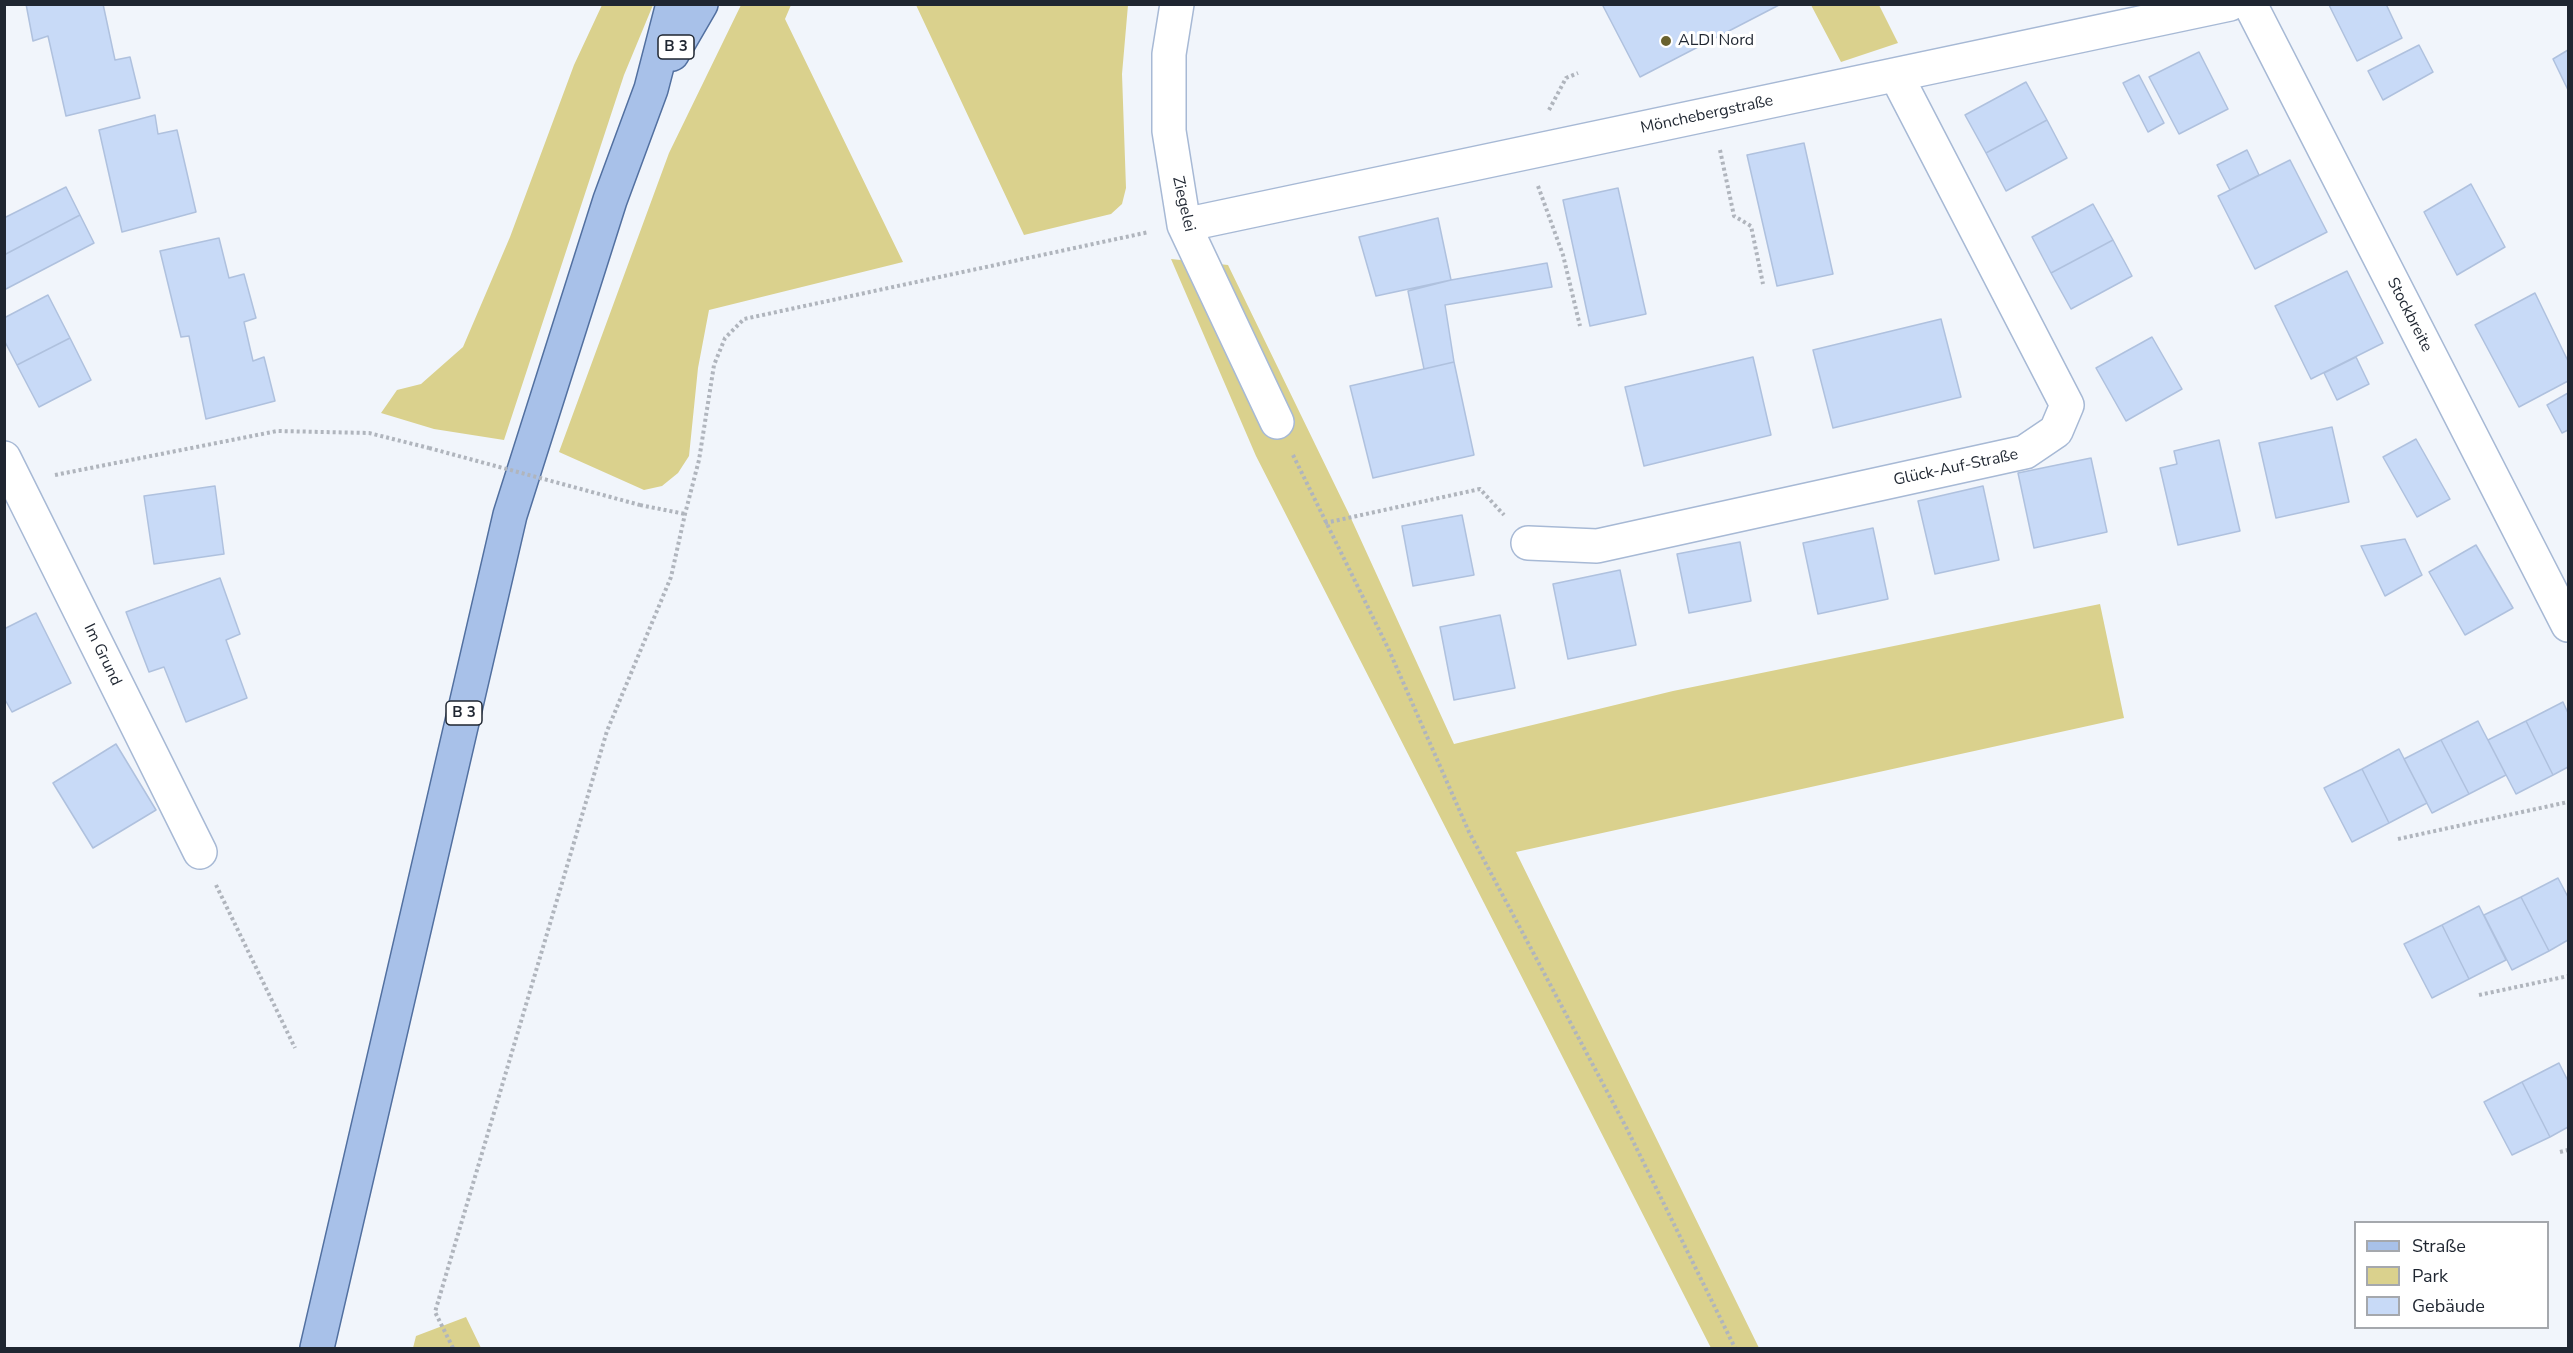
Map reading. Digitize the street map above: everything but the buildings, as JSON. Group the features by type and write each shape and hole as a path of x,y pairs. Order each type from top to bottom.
{"main road":[{"name":"B 3","path":"317,1348 510,515 610,200 651,89 673,4"},
{"name":"B 3","path":"651,89 701,4"}],"street":[{"name":"Ziegelei","path":"1176,4 1169,54 1169,131 1184,225 1277,422"},
{"name":"Mönchebergstraße","path":"1184,225 2230,4"},
{"name":"Stockbreite","path":"2250,4 2568,625"},
{"name":"Glück-Auf-Straße","path":"1528,543 1597,546 2025,452 2056,431 2067,405 1896,75"},
{"name":"Im Grund","path":"9,475 200,852"}],"path":[{"path":"1712,114 1734,216 1750,226 1763,284"},
{"path":"1528,153 1563,255 1580,326"},
{"path":"453,1348 435,1312 607,731 671,577 699,460 714,365 726,338 744,319 1184,225"},
{"path":"1277,422 1325,523 1389,648 1469,832 1627,1129 1735,1348"},
{"path":"9,475 277,431 369,433 640,505 685,514"},
{"path":"1325,523 1480,489 1528,543"},
{"path":"2398,839 2568,802"},
{"path":"200,852 295,1048"},
{"path":"2479,995 2568,976"},
{"path":"2560,1152 2568,1150"}],"green space":[{"path":"602,5 653,5 624,75 504,440 434,429 381,413 397,390 421,384 463,347 510,237 574,65"},
{"path":"741,5 791,5 785,19 903,262 709,310 698,368 689,456 678,473 662,486 644,490 559,452 669,153"},
{"path":"916,5 1128,5 1122,74 1126,188 1122,204 1111,214 1024,235"},
{"path":"1811,5 1879,5 1898,43 1841,62"},
{"path":"1171,259 1228,265 1349,514 1454,744 1673,691 2100,604 2124,718 1516,852 1759,1348 1711,1348 1256,456"},
{"path":"466,1317 481,1348 413,1348 416,1336"}],"place":[{"name":"ALDI Nord","path":"1666,41"}]}
